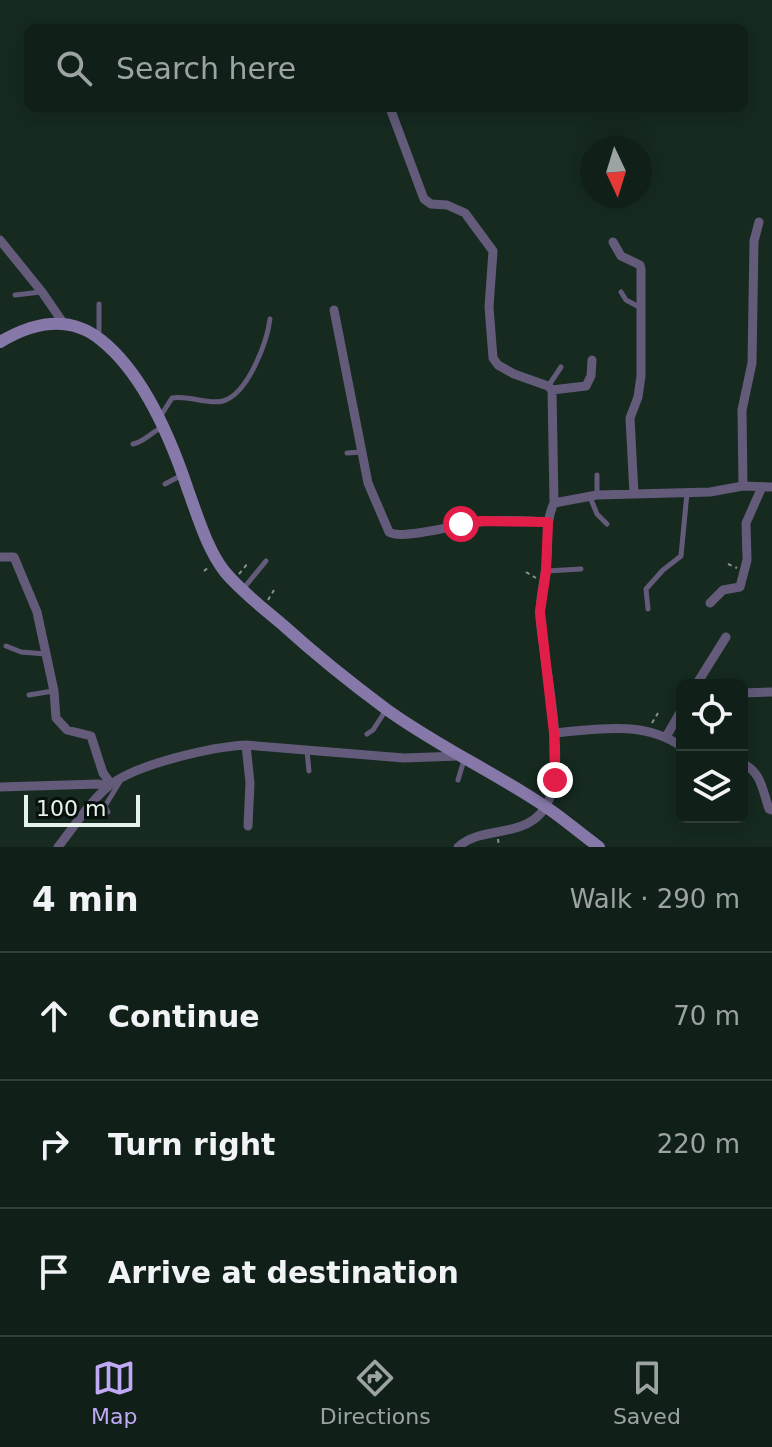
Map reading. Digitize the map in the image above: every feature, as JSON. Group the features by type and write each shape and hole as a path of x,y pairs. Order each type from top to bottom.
{"street":[{"path":"391,112 424,199 431,204 447,205 465,213 493,251 489,322 493,358 506,370 550,388 586,386 592,360"},
{"path":"743,486 742,410 752,363 754,241 759,222"},
{"path":"0,240 64,324"},
{"path":"613,242 621,256 640,265 640,387 630,418 634,494"},
{"path":"334,310 368,483 389,532 394,536 481,521 548,522"},
{"path":"0,342 36,325 64,324 99,338 129,370 162,422 217,561 238,585 387,709 546,807 599,847"},
{"path":"458,847 474,838 517,829 530,823 546,807 554,790 554,733 540,612 548,522 554,503 550,388"},
{"path":"554,503 593,495 767,487 746,523 747,560 740,587 723,590 710,603"},
{"path":"0,557 12,556 15,560 37,612 54,691 56,718 67,730 91,736 109,786"},
{"path":"700,679 726,637"},
{"path":"748,693 772,692"},
{"path":"666,737 676,720"},
{"path":"554,733 603,728 647,730 676,743"},
{"path":"246,745 250,783 248,826"},
{"path":"58,847 109,786 176,758 226,746 404,758 462,758"},
{"path":"748,766 760,778 769,809 772,810"},
{"path":"0,787 109,786"}],"lane":[{"path":"15,295 42,292"},
{"path":"621,292 626,300 642,308"},
{"path":"99,304 99,338"},
{"path":"133,444 143,441 162,422 172,398 222,402 233,394 257,364 268,335 270,319"},
{"path":"550,388 561,367"},
{"path":"347,453 361,452"},
{"path":"165,484 183,475"},
{"path":"597,475 593,495 597,514 607,524"},
{"path":"648,609 646,589 681,556 687,492"},
{"path":"238,585 266,561"},
{"path":"546,571 581,569"},
{"path":"6,646 21,652 47,654"},
{"path":"29,695 54,691"},
{"path":"367,734 387,709"},
{"path":"307,750 309,771"},
{"path":"458,780 462,758"},
{"path":"108,812 105,806 107,800 122,779"}],"path":[{"path":"238,585 248,563"},
{"path":"526,572 544,582"},
{"path":"264,609 274,590"},
{"path":"647,730 658,713"}],"route":[{"path":"461,524 481,521 548,522 540,612 554,733 555,780"}]}
